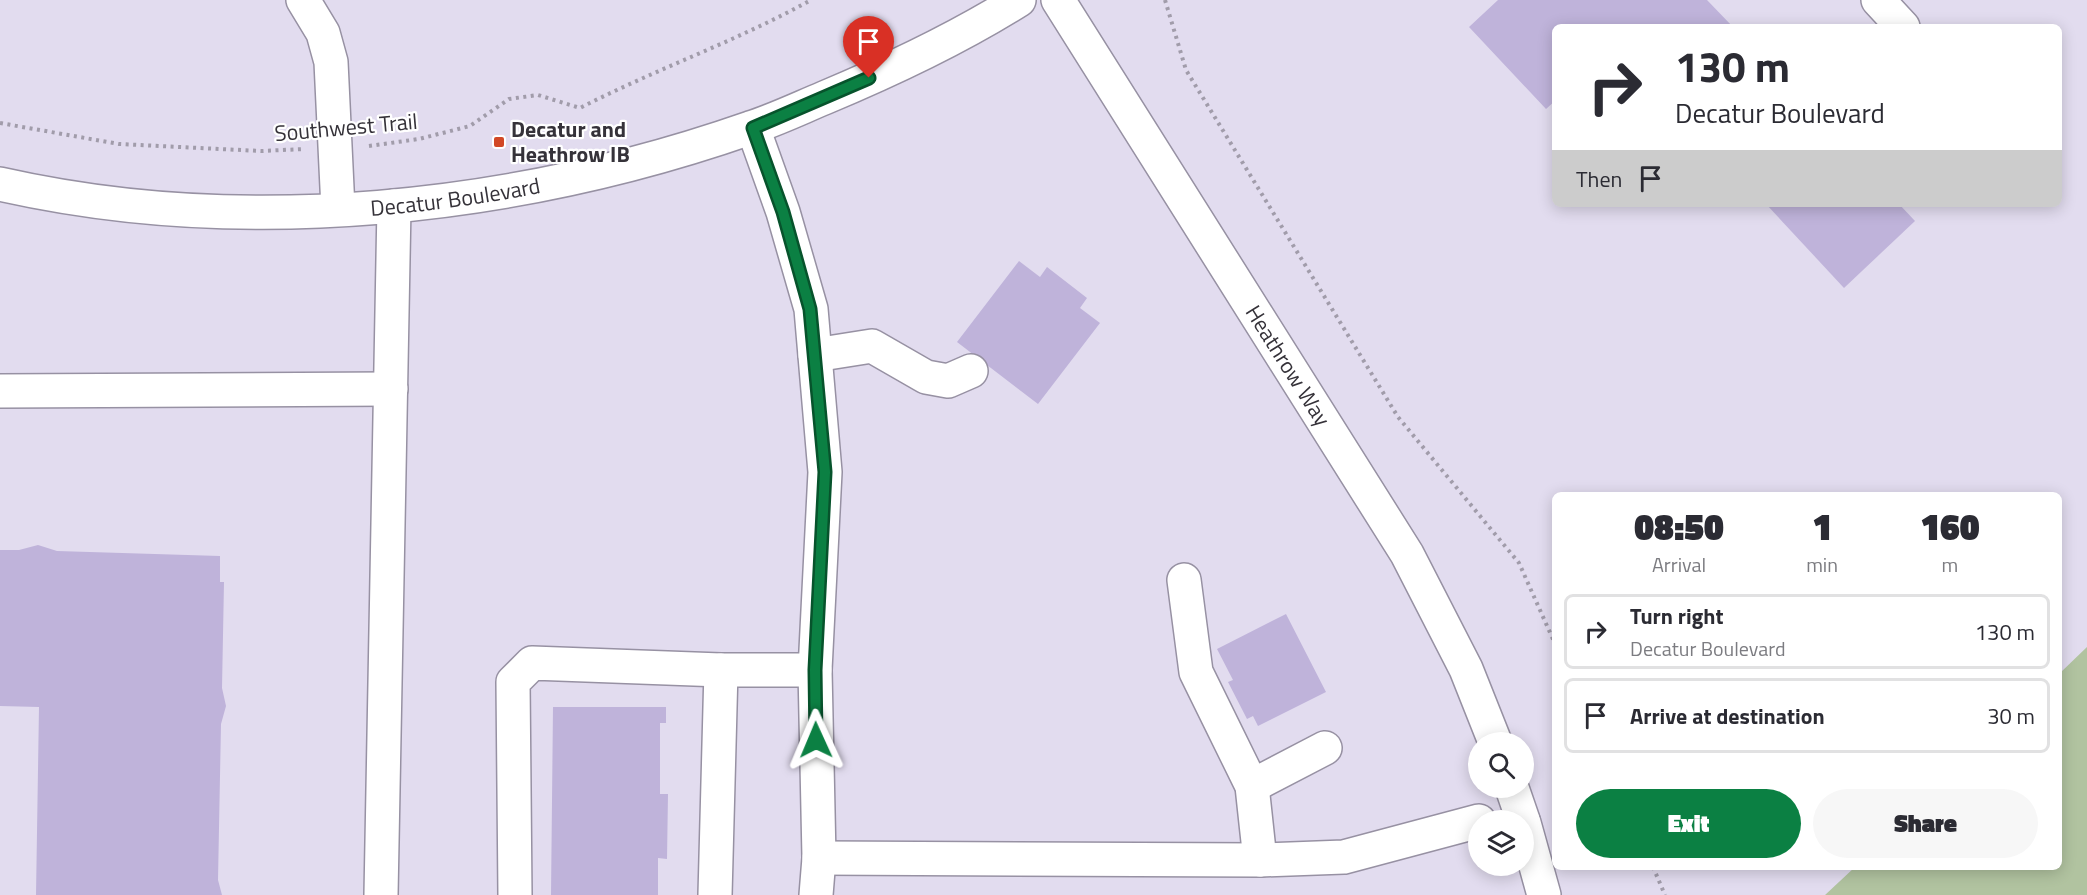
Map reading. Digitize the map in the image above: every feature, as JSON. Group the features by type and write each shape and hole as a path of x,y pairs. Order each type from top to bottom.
{"street":[{"path":"303,0 323,33 331,62 338,209"},
{"name":"Decatur Boulevard","path":"0,184 31,191 154,206 247,212 394,206 465,198 572,179 676,152 753,128 929,51 1019,0"},
{"name":"Heathrow Way","path":"1058,0 1407,554 1466,669 1491,732"},
{"path":"1878,0 1900,24"},
{"path":"753,128 783,212 806,292 815,356 825,472 815,670 819,858 816,895"},
{"path":"381,895 394,206"},
{"path":"815,356 872,346 926,377 948,381 971,371"},
{"path":"0,391 391,389"},
{"path":"1184,580 1196,672 1252,786 1260,860"},
{"path":"514,895 513,682 532,663 721,670 815,670"},
{"path":"715,895 721,670"},
{"path":"1252,786 1325,748"},
{"path":"819,858 1260,860 1344,857 1468,824"},
{"path":"1534,860 1544,895"}],"path":[{"name":"Southwest Trail","path":"0,123 119,144 261,151 419,139 470,126 510,99 538,95 580,108 637,79 776,20 811,0"},
{"path":"1165,0 1186,70 1398,417 1519,563 1552,637"},
{"path":"1654,870 1665,895"}],"green space":[{"path":"2087,647 2087,895 1825,895 1852,870 2062,870 2062,671"}],"building":[{"path":"1498,0 1707,0 1730,24 1552,24 1552,104 1546,109 1469,27"},
{"path":"1769,207 1902,207 1915,221 1844,288"},
{"path":"1019,261 1040,277 1047,267 1087,298 1080,308 1100,323 1038,404 957,342"},
{"path":"38,545 57,551 220,556 220,582 224,582 222,688 226,706 221,724 218,880 222,895 36,895 39,707 0,706 0,550 19,550"},
{"path":"1286,614 1326,692 1258,726 1253,716 1247,719 1228,682 1233,680 1217,649"},
{"path":"553,707 666,707 666,723 660,723 660,794 668,794 667,859 658,858 658,895 551,895"}],"place":[{"name":"Decatur and Heathrow IB","path":"499,142"}],"route":[{"path":"816,740 815,670 825,472 815,356 810,309 783,212 753,128 869,78"}]}
